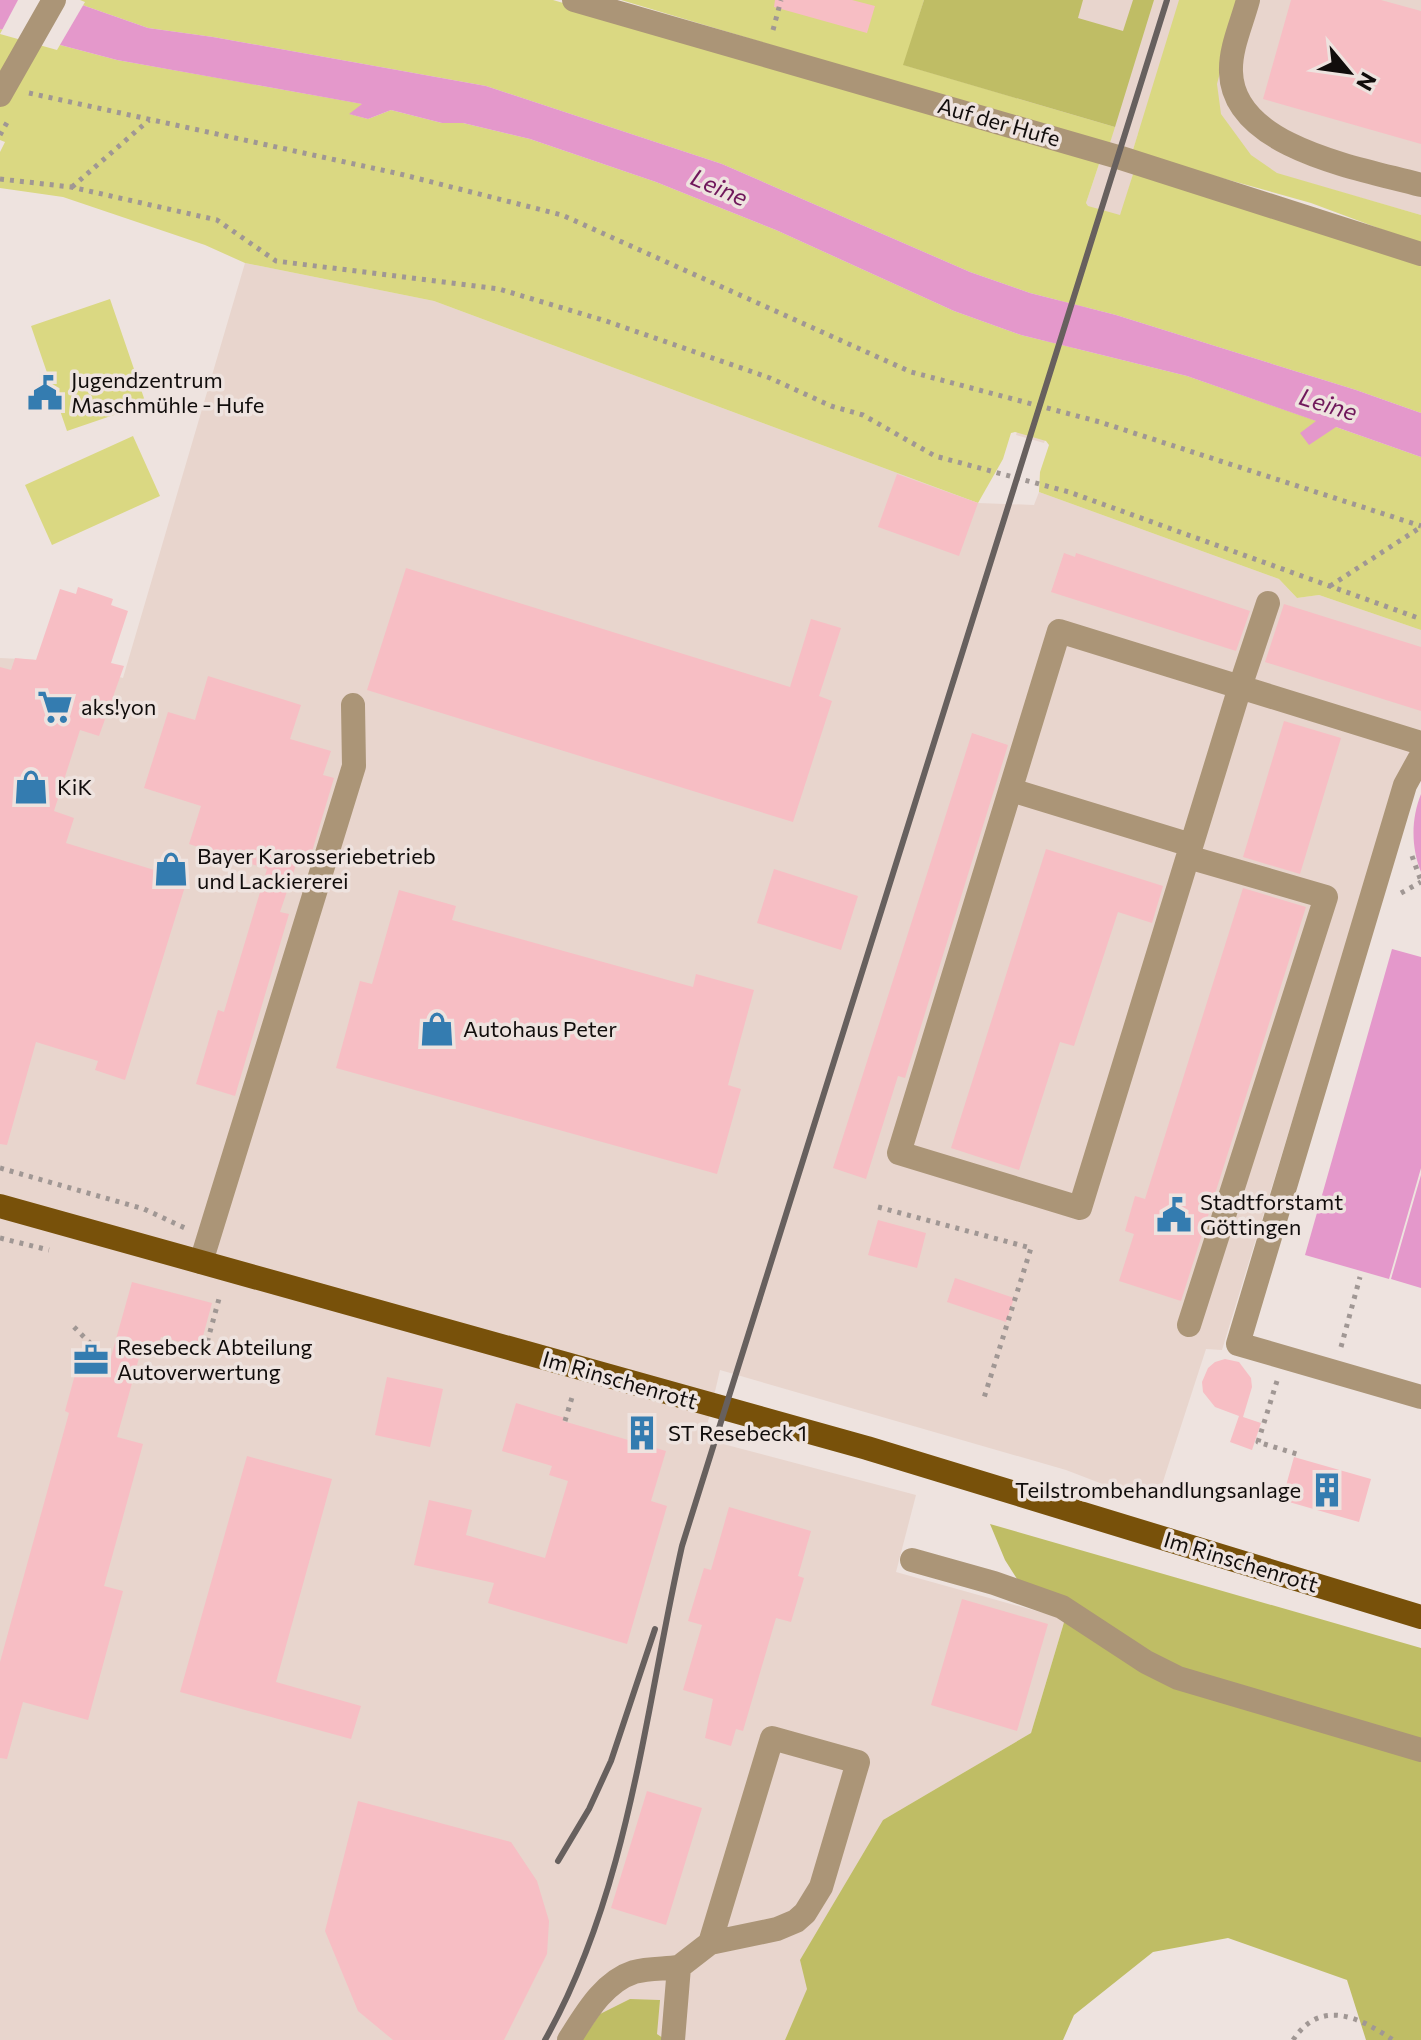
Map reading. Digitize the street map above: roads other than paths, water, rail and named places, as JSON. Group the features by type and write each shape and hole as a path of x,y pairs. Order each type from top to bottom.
{"main road":[{"name":"Im Rinschenrott","path":"0,1206 867,1448 1421,1617"}],"street":[{"path":"8,92 54,0"},
{"name":"Auf der Hufe","path":"574,0 1118,157 1421,254"},
{"path":"1248,0 1231,71 1243,110 1266,132 1312,154 1421,185"},
{"path":"1268,603 1240,687 1080,1208 899,1153 1059,631 1240,687 1421,743"},
{"path":"201,1262 354,766 353,705"},
{"path":"1421,756 1405,785 1238,1344 1421,1397"},
{"path":"1011,790 1326,897 1189,1325"},
{"path":"912,1560 994,1583 1062,1607 1146,1662 1178,1678 1421,1750"},
{"path":"569,2040 591,2006 621,1978 634,1972 679,1967 710,1943 777,1929 796,1921 805,1913 821,1887 858,1762 772,1738 710,1943"},
{"path":"673,2040 679,1967"}],"water":[{"name":"Leine","path":"0,0 68,0 148,28 486,86 722,164 970,272 1030,293 1116,315 1421,413 1421,457 1336,427 1309,445 1300,433 1316,421 1187,376 1021,335 954,311 776,230 656,182 530,139 391,110 368,119 349,114 362,104 117,60 0,29"},
{"path":"1421,794 1421,872 1415,853 1414,833 1415,813"},
{"path":"1392,949 1421,957 1421,1168 1389,1279 1305,1255"},
{"path":"1421,1175 1421,1288 1391,1279"}],"railway":[{"path":"545,2040 573,1983 597,1923 616,1861 645,1735 682,1546 1167,0"},
{"path":"558,1861 589,1809 611,1761 655,1629"}],"place":[{"name":"Jugendzentrum Maschmühle - Hufe","path":"45,393"},
{"name":"aks!yon","path":"55,707"},
{"name":"KiK","path":"31,787"},
{"name":"Bayer Karosseriebetrieb und Lackiererei","path":"171,869"},
{"name":"Autohaus Peter","path":"437,1029"},
{"name":"Stadtforstamt Göttingen","path":"1174,1215"},
{"name":"Resebeck Abteilung Autoverwertung","path":"91,1360"},
{"name":"ST Resebeck 1","path":"642,1433"},
{"name":"Teilstrombehandlungsanlage","path":"1327,1490"}]}
